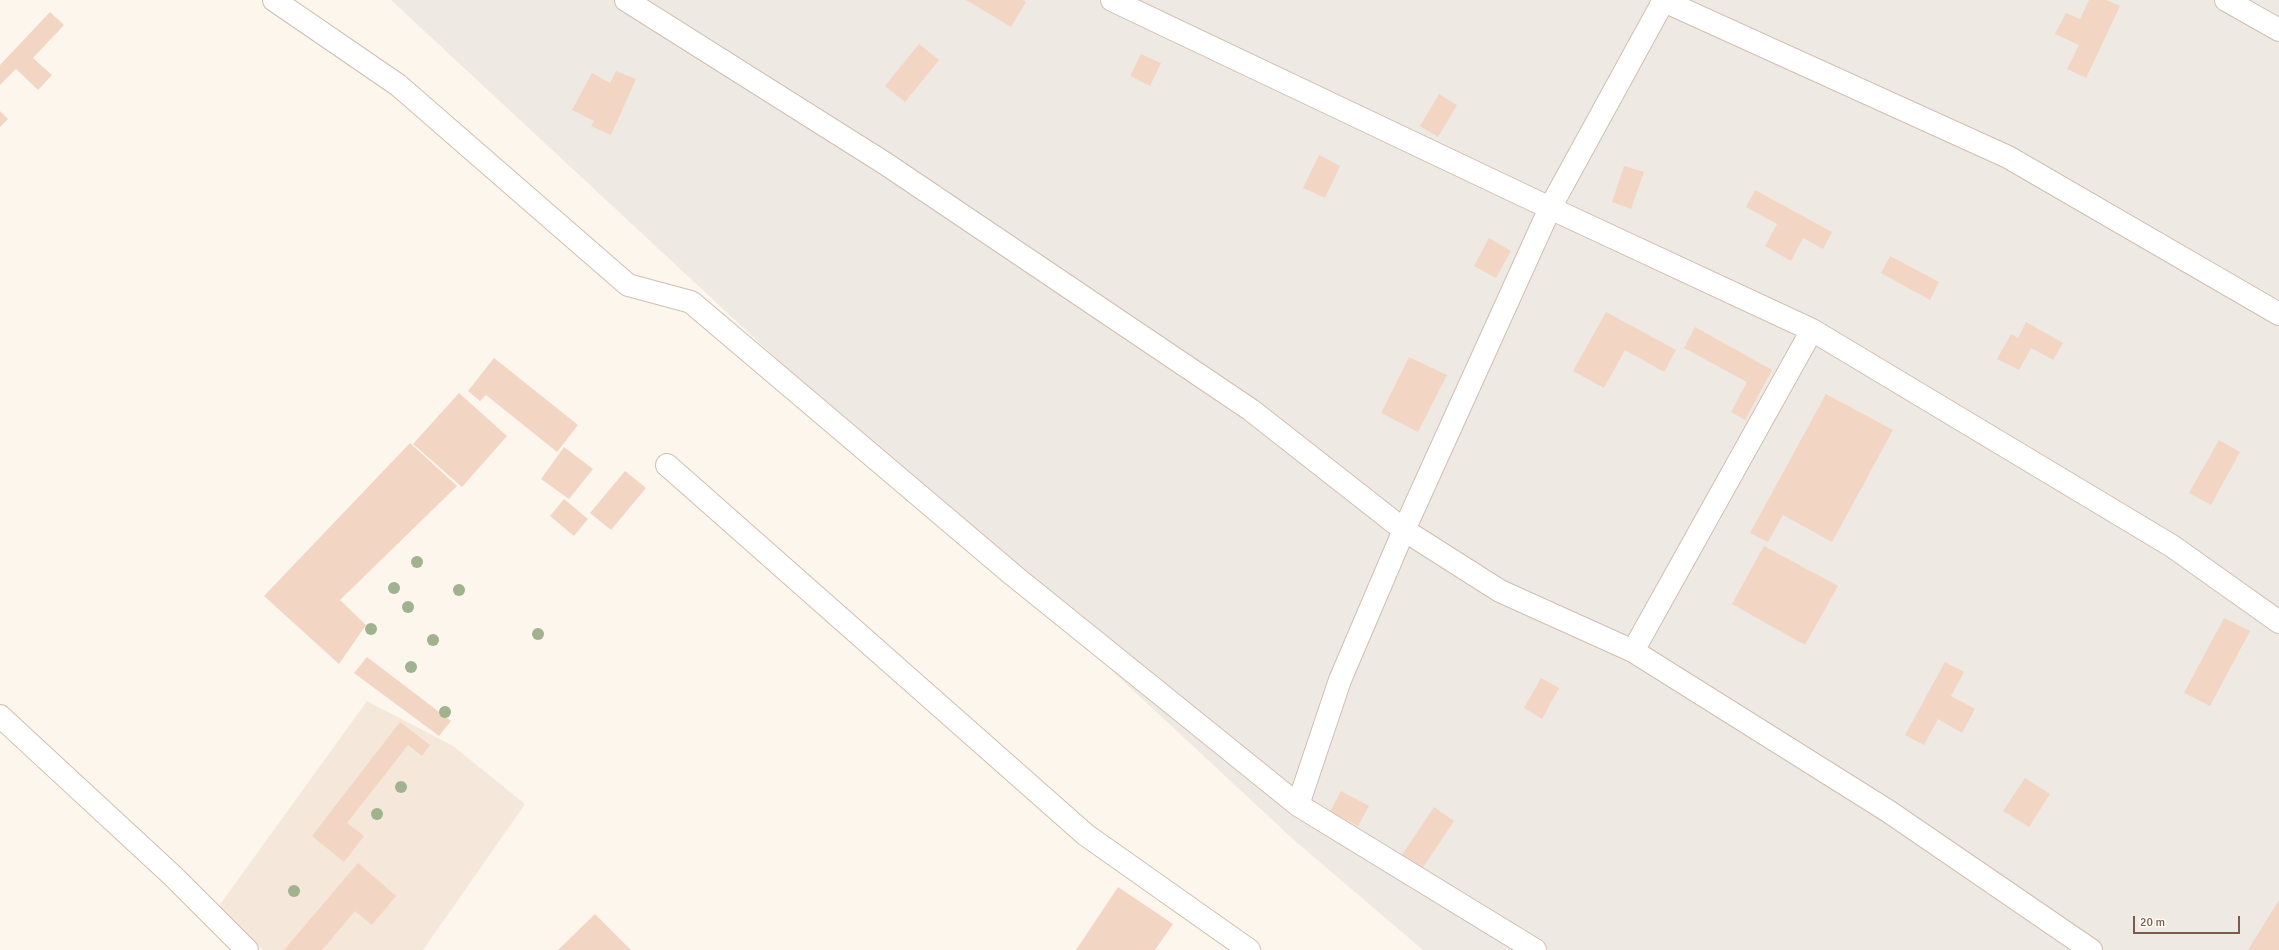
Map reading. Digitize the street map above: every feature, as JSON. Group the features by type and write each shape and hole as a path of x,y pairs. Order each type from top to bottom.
{"street":[{"path":"274,0 398,85 628,285 691,302 1013,575 1298,805 1535,950"},
{"path":"626,0 886,164 1244,405 1404,530 1500,591 1633,652 1888,811 2091,950"},
{"path":"1112,0 1550,208 1812,330 2172,546 2279,622"},
{"path":"1298,805 1340,680 1404,530 1550,208 1663,0 2008,157 2279,314"},
{"path":"2226,0 2279,30"},
{"path":"1633,652 1812,330"},
{"path":"667,465 1086,835 1249,950"},
{"path":"0,716 174,877 247,950"}],"shaded area":[{"path":"391,0 2279,0 2279,950 1423,950 1295,841"},
{"path":"367,701 453,746 525,804 423,950 263,950 216,910"}],"building":[{"path":"966,0 1023,0 1026,2 1011,27"},
{"path":"2089,0 2106,0 2120,6 2086,78 2067,69 2079,45 2055,34 2066,13 2080,19"},
{"path":"50,12 64,25 33,58 52,75 38,90 16,69 0,85 0,65"},
{"path":"919,44 939,60 905,102 885,86"},
{"path":"1141,54 1161,63 1150,86 1130,76"},
{"path":"616,71 636,79 611,135 591,126 594,121 572,110 592,73 610,83"},
{"path":"1439,94 1457,105 1438,137 1420,126"},
{"path":"0,111 8,119 0,127"},
{"path":"1319,155 1340,166 1325,198 1303,188"},
{"path":"1624,166 1644,172 1631,209 1612,202"},
{"path":"1755,190 1832,232 1823,249 1803,238 1791,261 1765,246 1777,224 1746,207"},
{"path":"1489,238 1511,251 1496,278 1474,266"},
{"path":"1890,256 1939,282 1930,300 1881,273"},
{"path":"1606,312 1676,350 1664,372 1625,350 1604,388 1573,371"},
{"path":"2026,322 2063,343 2053,360 2031,348 2019,370 1997,359 2011,334 2018,338"},
{"path":"1695,327 1772,370 1745,420 1731,412 1747,382 1684,348"},
{"path":"1409,357 1447,375 1418,432 1381,413"},
{"path":"494,358 578,425 557,452 486,395 480,401 468,391"},
{"path":"459,393 507,436 462,487 413,444"},
{"path":"1826,394 1893,430 1832,542 1783,515 1768,542 1750,533"},
{"path":"2219,440 2240,452 2211,505 2189,493"},
{"path":"410,443 457,486 340,600 366,625 339,664 264,596"},
{"path":"564,447 593,469 569,499 541,479"},
{"path":"625,471 646,488 611,530 590,513"},
{"path":"564,499 588,519 574,536 550,516"},
{"path":"1764,546 1838,586 1805,645 1732,604"},
{"path":"2224,618 2250,631 2210,706 2184,693"},
{"path":"367,657 451,721 439,736 354,673"},
{"path":"1945,662 1964,672 1951,696 1975,709 1962,733 1938,719 1924,745 1905,735"},
{"path":"1541,678 1559,688 1542,719 1524,708"},
{"path":"400,722 430,745 422,756 408,745 347,823 364,836 344,862 312,836"},
{"path":"2025,778 2050,794 2029,827 2003,811"},
{"path":"1341,791 1369,806 1358,826 1330,812"},
{"path":"1434,807 1454,821 1422,869 1402,855"},
{"path":"358,863 396,896 372,925 355,911 322,950 284,950"},
{"path":"1118,887 1173,924 1155,950 1076,950"},
{"path":"2279,900 2279,950 2248,950"},
{"path":"595,914 631,950 558,950"}]}
